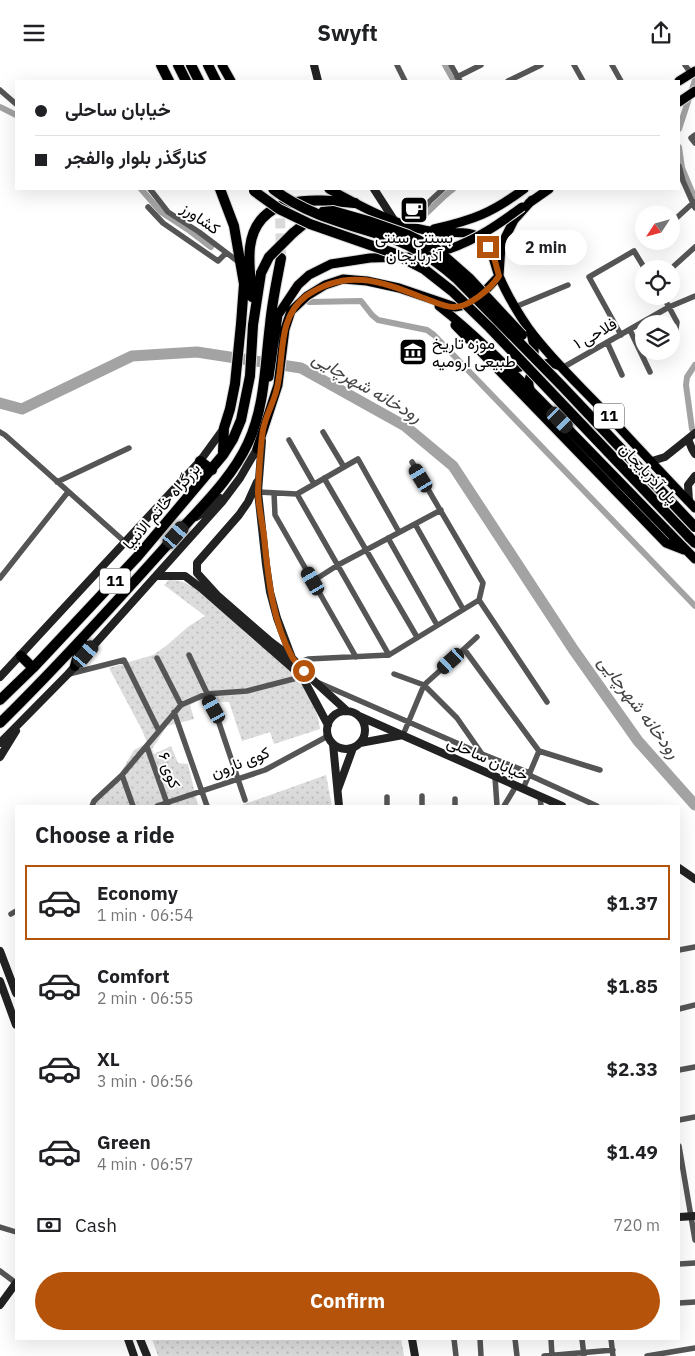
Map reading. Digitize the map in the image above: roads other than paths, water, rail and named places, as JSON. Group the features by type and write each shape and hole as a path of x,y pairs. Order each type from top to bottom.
{"highway":[{"path":"162,65 169,80"},
{"path":"178,65 186,80"},
{"path":"191,65 198,80"},
{"path":"208,65 216,80"},
{"path":"220,190 234,226 244,285 235,384 224,428 223,455"},
{"name":"پل آذربایجان","path":"254,190 279,209 310,224 393,253 424,269 452,291 490,328 692,540"},
{"name":"پل آذربایجان","path":"274,190 307,211 398,241 432,258 457,279 562,385 695,527"},
{"name":"11","path":"253,325 249,256 254,230 258,222 276,207 292,203 308,200 355,203"},
{"path":"253,325 261,273 269,257 281,243 310,219 324,212 341,212 394,229 436,249 453,263 523,336 562,385"},
{"name":"11","path":"267,383 281,257"},
{"name":"بزرگراه خاتم الانبیا","path":"0,700 34,667 138,556 223,455 233,439 241,420 250,376 253,325"},
{"name":"بزرگراه خاتم الانبیا","path":"0,723 45,679 237,464 248,443 267,383"},
{"path":"200,461 212,470"},
{"path":"72,670 84,636"},
{"path":"20,656 34,667"}],"main road":[{"path":"222,65 230,80"},
{"path":"680,80 693,72"},
{"path":"680,101 695,91"},
{"name":"11","path":"331,190 366,209 394,220 444,233 472,233 482,239 495,261 499,276 515,307 530,330 562,368 692,504"},
{"path":"427,230 481,216 523,190"},
{"path":"274,322 298,285 309,275 320,269 331,264 349,261 409,257 449,249 471,240 492,228 547,190"},
{"path":"433,301 450,307 465,305 483,293 499,276 501,245 514,220 532,200"},
{"name":"11","path":"286,326 291,311 307,296 325,285 343,279 378,282 433,301 463,325 508,367 695,559"},
{"path":"433,301 666,543 688,552"},
{"path":"257,417 264,403 267,383 274,387 276,381 281,333 286,326"},
{"path":"256,449 278,385 286,326"},
{"name":"11","path":"508,367 517,369 531,360 534,353 530,330"},
{"path":"532,392 528,379 536,367 550,363 562,368"}],"street":[{"path":"314,65 318,80"},
{"path":"397,65 404,80"},
{"path":"451,65 458,79 481,65"},
{"path":"510,80 541,65"},
{"path":"574,65 582,80"},
{"path":"612,65 620,80"},
{"path":"685,65 693,72"},
{"path":"0,90 15,103"},
{"path":"680,170 694,205 680,216"},
{"name":"کشاورز","path":"151,190 168,212 199,232 241,264"},
{"path":"375,190 394,220"},
{"path":"410,225 442,190"},
{"path":"148,207 163,223 218,261 226,253"},
{"path":"680,261 695,247"},
{"path":"620,335 589,277 634,251 640,260"},
{"path":"515,307 568,285"},
{"name":"فلاحی ۱","path":"562,368 669,307 695,296"},
{"path":"669,307 673,315"},
{"path":"630,330 650,372"},
{"path":"607,342 622,375"},
{"path":"0,677 200,461 224,428"},
{"path":"263,429 258,492 270,592 293,662 328,725 328,736 333,744 339,805"},
{"path":"0,432 6,435 126,542"},
{"path":"323,432 344,467"},
{"path":"652,461 665,457 692,436 695,454"},
{"path":"289,440 314,484"},
{"path":"57,482 129,448"},
{"path":"0,743 72,670 222,501 240,478 256,449"},
{"path":"258,492 297,494 358,459 400,532"},
{"path":"412,462 483,583 479,600 547,702"},
{"path":"260,475 248,502 239,515 197,563 197,573 217,595 347,711 359,716 362,720 365,729 363,739 357,745 337,791"},
{"path":"692,504 688,485 695,476"},
{"path":"189,520 206,511 240,478"},
{"path":"324,478 417,637"},
{"path":"0,578 68,492"},
{"path":"274,493 275,515 356,657"},
{"path":"297,494 389,655"},
{"path":"313,581 338,565 440,510"},
{"path":"415,524 463,609"},
{"path":"388,538 437,625"},
{"path":"185,576 184,573 188,569 196,568"},
{"path":"156,576 185,576 293,662 308,659 389,655 479,600"},
{"path":"84,636 123,611"},
{"path":"270,642 276,641 282,631"},
{"path":"333,744 343,749 403,735 424,685 478,637"},
{"path":"464,649 539,751 600,770"},
{"path":"189,655 214,709 245,800"},
{"path":"157,658 181,705"},
{"path":"72,670 124,660 159,731"},
{"path":"394,674 424,685 457,718 482,754"},
{"path":"92,805 94,801 122,775 147,747 181,705 206,694 247,691 301,677"},
{"path":"312,679 529,774 595,805"},
{"path":"328,725 337,714 347,711"},
{"path":"174,713 207,805"},
{"path":"0,757 27,715"},
{"name":"خیابان ساحلی","path":"359,716 558,805"},
{"name":"کوی نارون","path":"167,805 265,769 328,736"},
{"name":"کوی ۶","path":"147,747 167,805"},
{"path":"505,805 529,774 539,751"},
{"path":"122,775 133,805"},
{"path":"495,777 497,805"},
{"path":"422,796 422,805"},
{"path":"387,797 388,805"},
{"path":"540,797 541,805"},
{"path":"455,799 455,805"},
{"path":"680,869 695,879"},
{"path":"0,947 4,961"},
{"path":"680,950 695,947"},
{"path":"0,951 14,982"},
{"path":"0,981 15,1022"},
{"path":"680,1009 695,1005"},
{"path":"680,1070 695,1067"},
{"path":"680,1120 695,1117"},
{"path":"680,1153 693,1216 695,1240"},
{"path":"680,1217 693,1216"},
{"path":"0,1227 15,1232"},
{"path":"680,1264 695,1263"},
{"path":"0,1271 15,1282"},
{"path":"0,1305 15,1284"},
{"path":"680,1303 695,1302"},
{"path":"128,1340 134,1356"},
{"path":"140,1340 147,1356"},
{"path":"412,1340 415,1356"},
{"path":"454,1340 456,1356"},
{"path":"480,1340 481,1356"},
{"path":"515,1340 517,1356"},
{"path":"551,1340 552,1356"},
{"path":"582,1340 584,1354"},
{"path":"544,1356 613,1353 611,1340"},
{"path":"647,1356 695,1348"}],"waterway":[{"path":"445,65 453,80"},
{"path":"680,126 695,80"},
{"path":"0,107 15,114"},
{"path":"680,154 682,168 695,199"},
{"path":"142,190 161,212 211,247"},
{"path":"412,225 452,190"},
{"path":"309,302 361,301 378,320 427,330 434,335 695,606"},
{"name":"رودخانه شهرچایی","path":"0,403 22,409 132,356 197,352 301,368 405,426 453,466 573,649 638,741 695,805"},
{"path":"692,429 686,385 687,377 695,365"}],"tunnel":[{"path":"275,190 280,212 281,258"}],"place":[{"name":"بستنی سنتی آذربایجان","path":"414,210"},
{"name":"موزه تاریخ طبیعی ارومیه","path":"413,352"}]}
